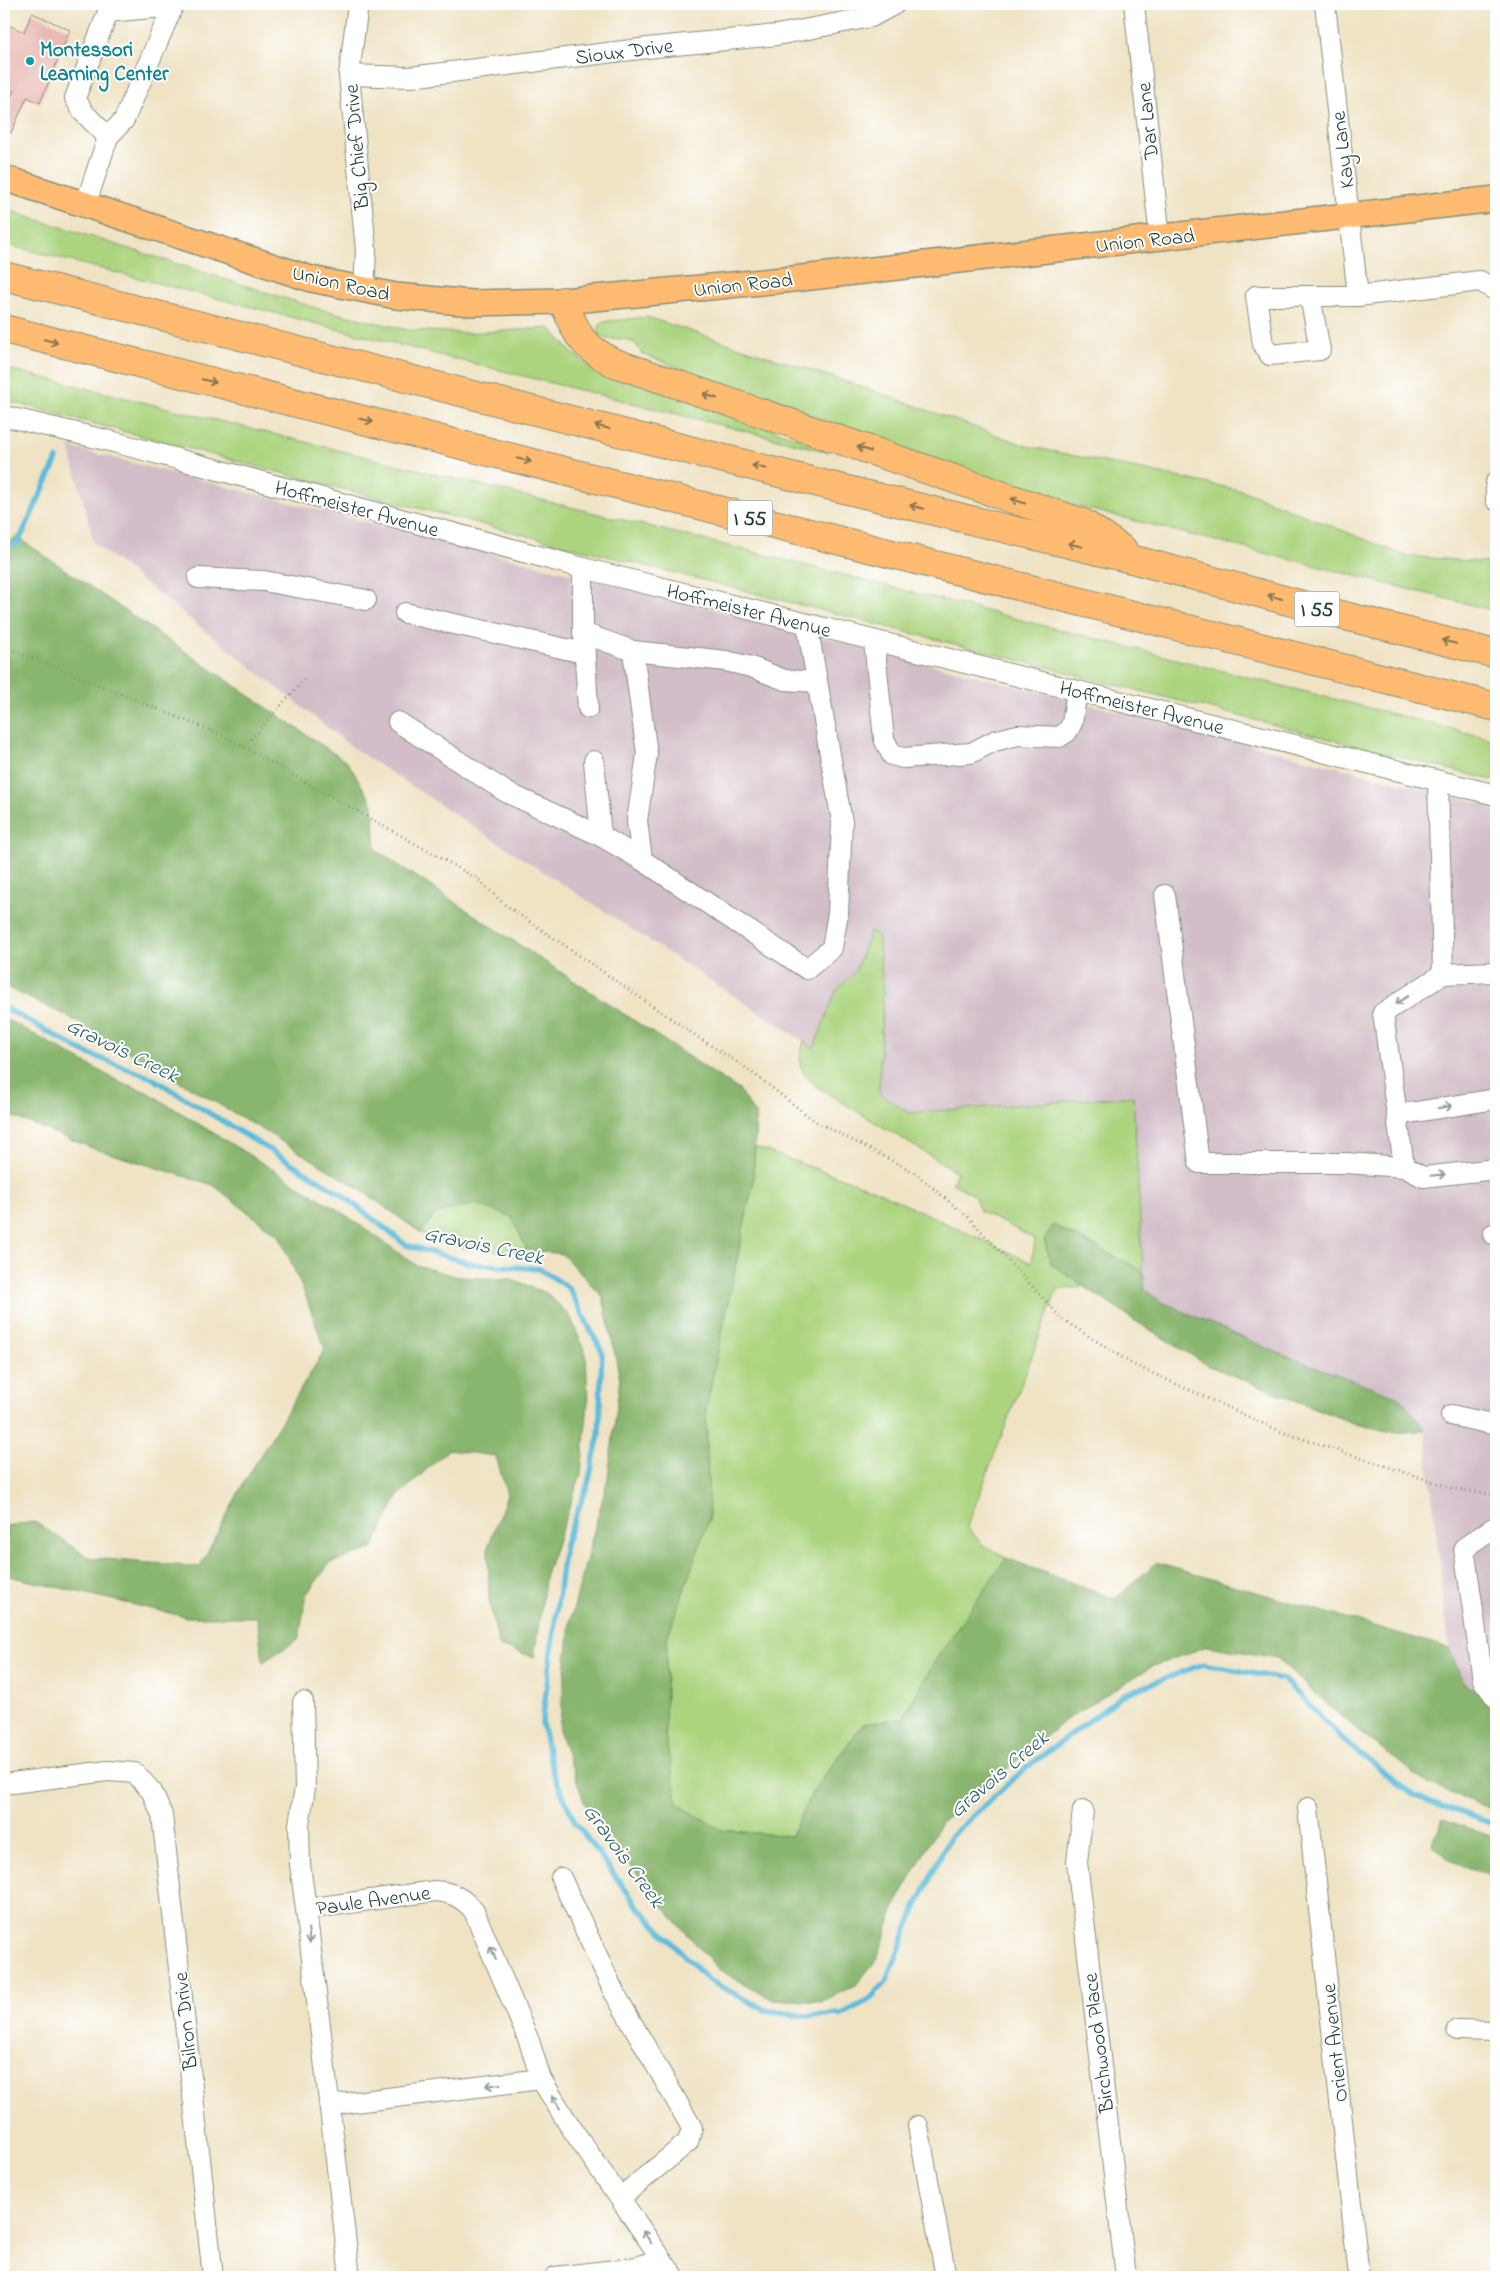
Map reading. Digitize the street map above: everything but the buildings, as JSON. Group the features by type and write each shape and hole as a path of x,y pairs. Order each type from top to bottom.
{"highway":[{"name":"I 55","path":"4,276 809,480 1139,561 1496,654"},
{"path":"563,301 578,336 590,350 612,362 1082,522 1139,561"},
{"name":"I 55","path":"4,329 1496,707"}],"main road":[{"name":"Union Road","path":"4,178 310,279 364,291 432,301 472,303 563,301 794,279 1496,199"}],"street":[{"name":"Big Chief Drive","path":"358,4 349,75 366,250 364,291"},
{"name":"Sioux Drive","path":"349,75 410,77 656,47 777,35 872,17 895,4"},
{"name":"Dar Lane","path":"1134,4 1160,238"},
{"name":"Kay Lane","path":"1325,4 1358,296"},
{"path":"85,206 108,137 124,120 173,6 108,12 75,98 84,113 108,137"},
{"path":"1310,296 1358,296 1480,281 1496,291"},
{"name":"Hoffmeister Avenue","path":"4,416 124,445 582,568 1496,796"},
{"path":"1496,482 1496,500"},
{"path":"582,568 588,708"},
{"path":"198,578 264,581 366,600"},
{"path":"404,613 633,651 726,661 751,667 785,680 817,682"},
{"path":"398,722 506,792 601,836 642,860 807,969 832,948 838,913 842,822 807,624"},
{"path":"874,641 884,738 892,755 903,758 971,753 994,741 1018,735 1059,737 1068,732 1072,723 1077,691"},
{"path":"633,651 647,754 637,821 642,860"},
{"path":"594,761 601,836"},
{"path":"1438,781 1443,974"},
{"path":"1165,895 1199,1163 1345,1163 1404,1167 1423,1177 1496,1169"},
{"path":"1404,1167 1383,1013 1443,974 1496,972"},
{"path":"1397,1115 1496,1099"},
{"path":"1451,1415 1496,1425"},
{"path":"1496,1528 1493,1528 1464,1548 1483,1680 1496,1698"},
{"path":"302,1702 305,1788 299,1833 300,1865 306,1909"},
{"name":"Bilron Drive","path":"4,1784 108,1771 135,1773 152,1792 162,1815 213,2277"},
{"name":"Orient Avenue","path":"1308,1808 1359,2277"},
{"name":"Birchwood Place","path":"1083,1810 1077,1862 1126,2277"},
{"path":"561,1878 614,1992 692,2128 688,2142 620,2197"},
{"name":"Paule Avenue","path":"350,2277 306,1909 435,1891 449,1892 457,1896 474,1911 529,2042 541,2079 568,2123 674,2277"},
{"path":"1457,2030 1496,2031"},
{"path":"331,2106 541,2079"},
{"path":"918,2126 946,2277"},
{"path":"554,2277 633,2268 661,2259"}],"path":[{"path":"4,649 224,736 478,879 504,904 694,1035 742,1065 815,1121 914,1172 971,1220 1062,1319 1132,1364 1282,1432 1454,1489 1496,1495"},
{"path":"244,747 307,676"}],"shaded area":[{"path":"69,447 1496,807 1496,1701 1463,1683 1449,1648 1425,1430 1399,1398 1278,1353 1162,1302 1145,1290 1132,1096 909,1113 879,1093 883,992 877,935 870,932 855,972 836,991 814,1048 356,750 94,543"}],"green space":[{"path":"4,209 319,309 408,330 466,333 550,328 571,352 592,368 810,442 829,452 4,244"},
{"path":"647,317 863,387 1027,446 1244,491 1406,556 1496,563 1496,611 1068,504 996,482 642,354 636,344 627,340 609,339 599,335 599,327 602,322"},
{"path":"4,368 737,548 1496,740 1496,781 339,488 4,400"},
{"path":"16,536 348,763 373,804 376,850 739,1090 756,1116 753,1182 706,1409 709,1519 667,1638 665,1736 678,1804 721,1830 791,1836 813,1791 863,1724 903,1718 935,1661 1006,1558 1115,1599 1156,1563 1449,1648 1463,1683 1496,1701 1496,1811 1427,1784 1339,1715 1277,1658 1207,1646 1149,1668 1067,1719 941,1823 896,1904 877,1959 856,1985 821,2002 771,1999 718,1969 657,1900 585,1804 559,1731 570,1622 608,1478 620,1379 603,1297 562,1254 527,1250 512,1217 476,1204 436,1213 421,1233 357,1187 258,1127 69,1017 4,986 4,549"},
{"path":"870,932 878,935 883,992 879,1093 909,1113 1133,1096 1143,1271 1053,1225 1051,1264 1086,1286 1057,1290 967,1527 982,1544 1006,1558 935,1661 903,1718 863,1724 813,1791 791,1836 720,1830 678,1804 665,1736 667,1638 709,1519 706,1409 753,1182 755,1147 870,1188 1032,1263 1035,1239 980,1211 974,1195 952,1183 957,1172 817,1087 803,1072 800,1056 804,1041 814,1048 836,991 855,972"},
{"path":"4,1019 118,1081 147,1092 340,1211 416,1265 459,1277 512,1279 548,1294 570,1316 586,1354 588,1403 581,1474 546,1574 534,1657 499,1646 489,1600 488,1547 507,1495 496,1456 448,1450 399,1495 372,1549 330,1563 306,1595 299,1639 263,1662 257,1617 187,1617 4,1575 4,1526 35,1522 90,1558 200,1567 242,1486 325,1349 306,1297 280,1237 213,1185 92,1148 4,1113"},
{"path":"477,1204 512,1217 527,1250 499,1251 462,1248 421,1233 436,1213"},
{"path":"1053,1225 1143,1271 1145,1290 1162,1302 1278,1353 1399,1397 1425,1430 1397,1433 1355,1424 1209,1366 1132,1319 1051,1264 1044,1240"},
{"path":"1443,1819 1496,1838 1496,1878 1449,1860 1432,1845"}],"waterway":[{"path":"4,549 18,543 57,459"},
{"name":"Gravois Creek","path":"4,1007 84,1052 152,1078 340,1193 406,1245 473,1264 540,1269 569,1288 602,1352 599,1435 588,1484 565,1544 542,1723 553,1773 575,1822 639,1908 707,1979 765,2010 804,2016 842,2014 869,2000 887,1980 916,1907 950,1837 1022,1771 1125,1694 1203,1664 1283,1679 1350,1746 1415,1796 1496,1825"}],"place":[{"name":"Montessori Learning Center","path":"30,61"}]}
